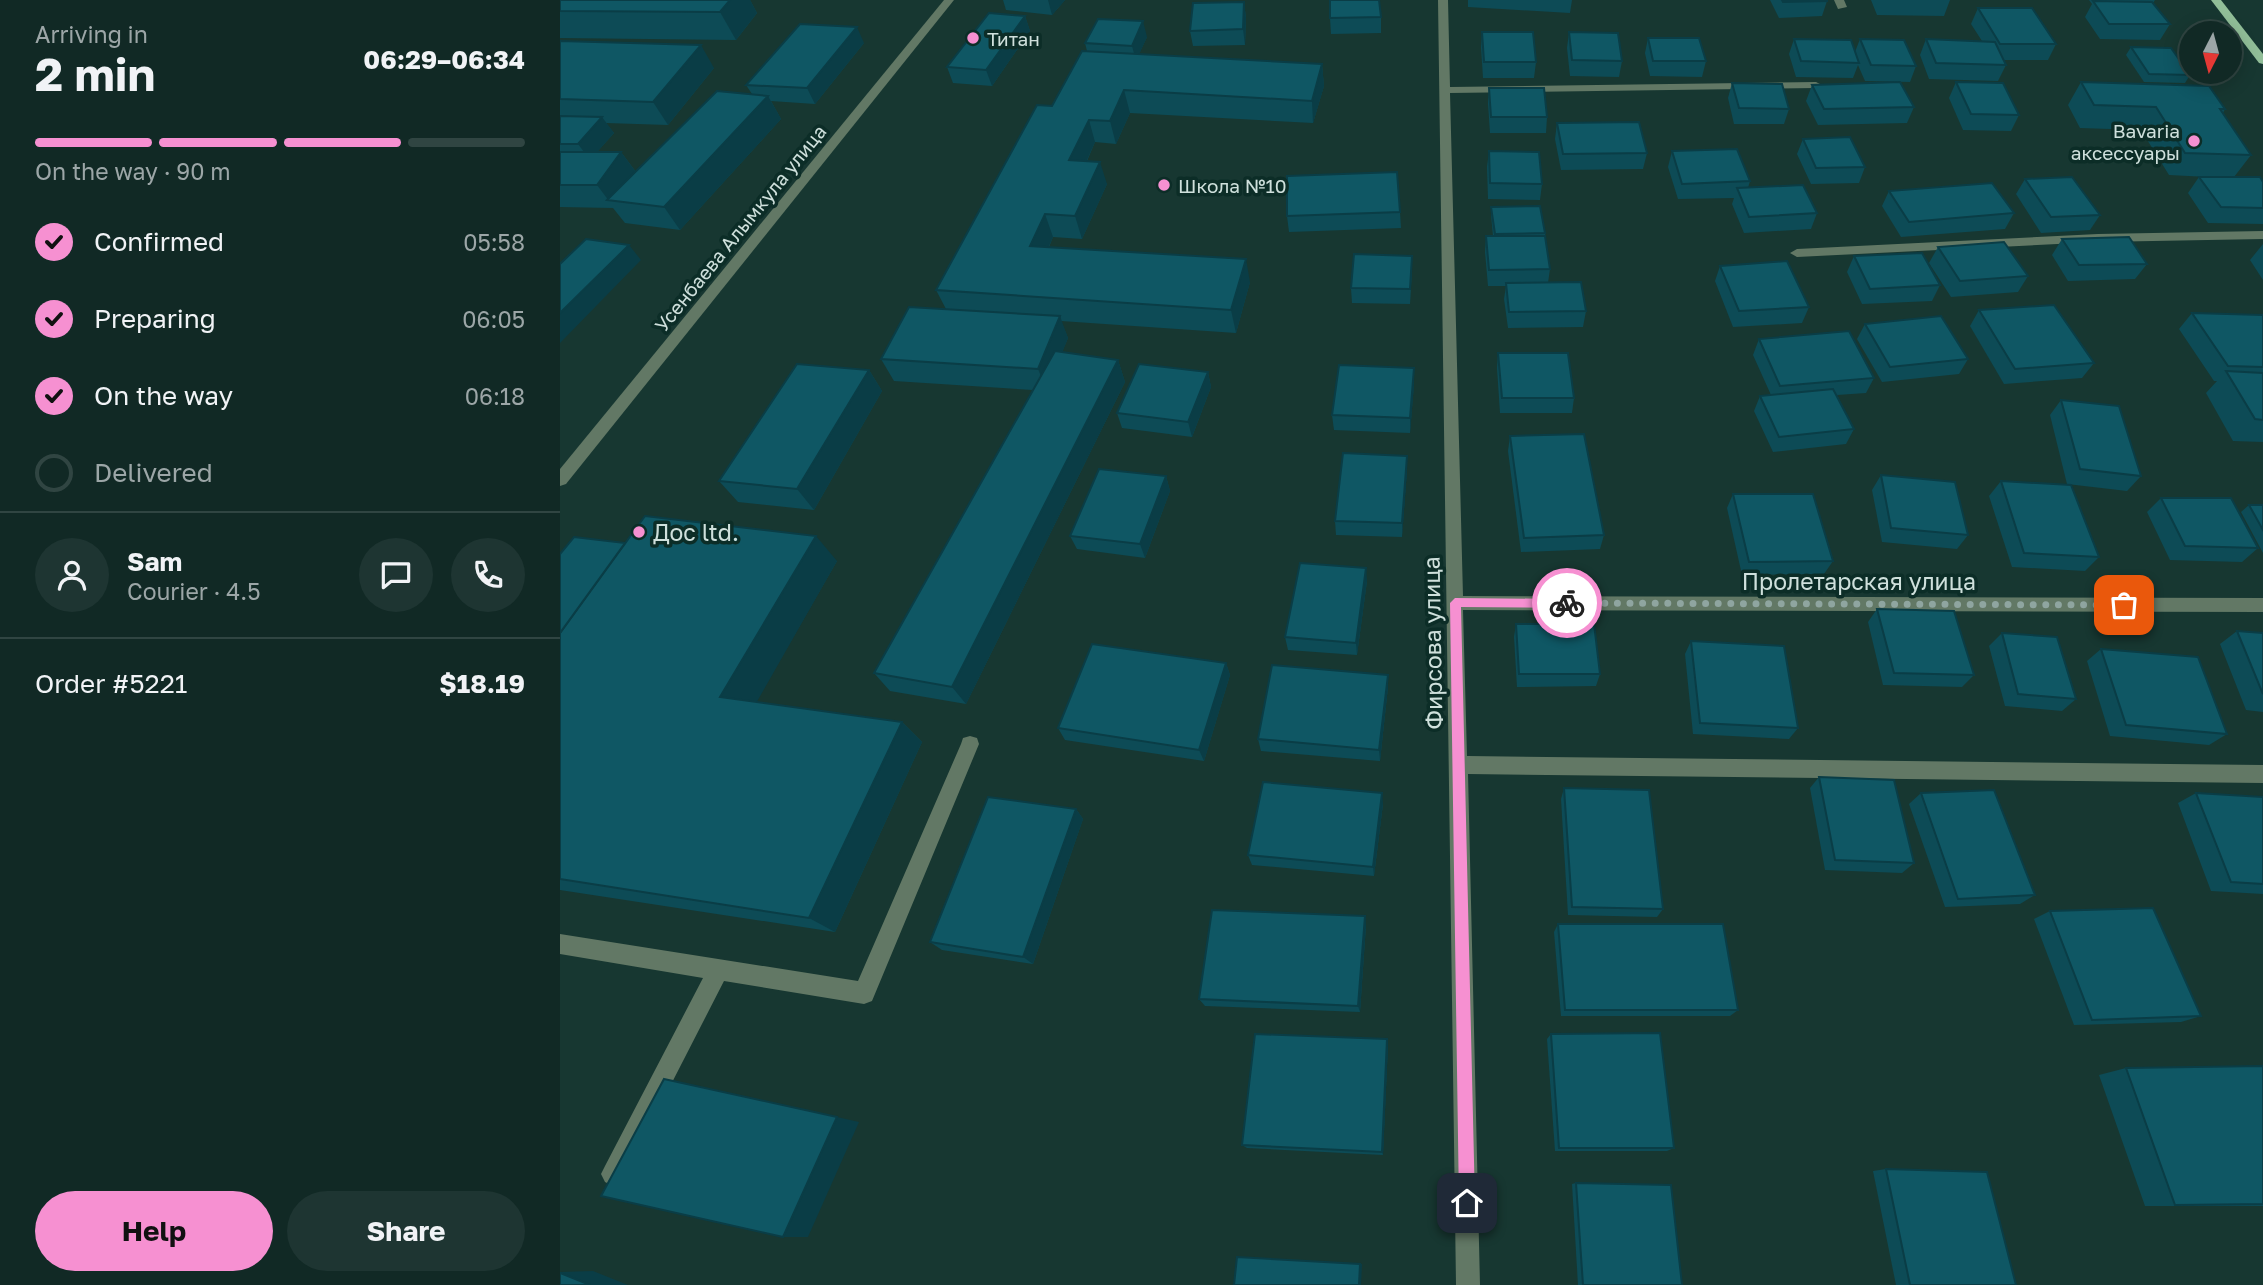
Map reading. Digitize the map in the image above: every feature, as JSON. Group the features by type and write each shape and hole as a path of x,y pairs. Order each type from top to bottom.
{"main road":[{"path":"2216,0 2263,61"}],"street":[{"name":"Усенбаева Алымкула улица","path":"560,480 949,0"},
{"name":"Фирсова улица","path":"1443,0 1468,1285"},
{"path":"1445,90 1816,85"},
{"path":"1797,253 2084,239 2263,234"},
{"name":"Пролетарская улица","path":"1455,603 2263,605"},
{"path":"560,944 864,993 970,744"},
{"path":"1458,765 2263,774"},
{"path":"613,1174 719,969"}],"building":[{"path":"560,0 730,0 720,12 560,11"},
{"path":"1330,0 1379,0 1381,17 1330,18"},
{"path":"1782,0 1827,0 1827,1 1783,2"},
{"path":"2093,1 2152,2 2170,24 2109,24"},
{"path":"1244,2 1243,29 1190,31 1193,3"},
{"path":"1978,8 2032,8 2056,44 2000,44"},
{"path":"989,13 1025,16 986,70 947,67"},
{"path":"1098,19 1143,21 1132,46 1085,43"},
{"path":"800,24 857,27 807,88 746,85"},
{"path":"1482,32 1533,32 1536,62 1484,62"},
{"path":"1569,32 1618,33 1622,61 1572,60"},
{"path":"1648,38 1699,38 1706,61 1653,61"},
{"path":"1794,39 1851,40 1859,63 1801,61"},
{"path":"1860,39 1904,40 1916,66 1871,65"},
{"path":"1926,39 1995,42 2006,65 1936,63"},
{"path":"560,41 701,45 653,102 560,99"},
{"path":"2131,47 2171,48 2179,59 2179,75 2149,74"},
{"path":"1082,51 1322,64 1312,101 1124,90 1110,121 1089,120 1069,160 1100,162 1075,216 1045,214 1030,246 1246,259 1231,310 936,290 1037,105 1052,106"},
{"path":"1900,82 1914,107 1824,109 1812,85"},
{"path":"1956,82 2003,83 2019,115 1971,114"},
{"path":"2081,82 2209,86 2225,109 2220,109 2251,155 2185,153 2156,107 2094,105"},
{"path":"1732,83 1782,84 1789,109 1739,108"},
{"path":"1489,88 1544,88 1547,117 1491,117"},
{"path":"717,91 768,96 664,207 607,200"},
{"path":"560,116 602,117 578,144 560,144"},
{"path":"1639,122 1647,153 1563,154 1557,123"},
{"path":"1850,137 1865,167 1816,168 1803,139"},
{"path":"1737,149 1750,181 1682,184 1672,151"},
{"path":"1489,151 1539,152 1542,184 1490,183"},
{"path":"560,152 621,152 597,185 560,185"},
{"path":"1397,172 1400,212 1287,216 1287,176"},
{"path":"2072,177 2100,215 2051,217 2025,179"},
{"path":"2199,177 2260,177 2263,182 2263,208 2221,207"},
{"path":"1992,183 2014,213 1909,222 1889,191"},
{"path":"1803,185 1817,213 1749,217 1737,188"},
{"path":"1540,206 1545,233 1495,234 1491,207"},
{"path":"1486,236 1545,236 1550,269 1489,270"},
{"path":"2129,237 2147,264 2079,265 2062,239"},
{"path":"586,239 629,245 560,313 560,264"},
{"path":"2004,242 2028,276 1960,281 1938,247"},
{"path":"1922,253 1940,285 1870,289 1854,256"},
{"path":"1354,254 1412,256 1410,289 1351,288"},
{"path":"1787,261 1809,307 1739,311 1720,266"},
{"path":"1581,282 1586,311 1509,312 1506,283"},
{"path":"2054,305 2094,363 2015,369 1979,310"},
{"path":"909,307 1060,316 1038,369 881,359"},
{"path":"2192,313 2263,315 2263,367 2228,366"},
{"path":"1941,316 1968,359 1890,367 1865,324"},
{"path":"1849,331 1874,378 1780,386 1759,339"},
{"path":"1055,351 1118,360 952,687 874,673"},
{"path":"1498,353 1568,353 1574,398 1502,398"},
{"path":"797,364 869,370 797,489 719,481"},
{"path":"1139,364 1208,372 1188,422 1117,413"},
{"path":"1339,365 1414,368 1410,418 1332,415"},
{"path":"2226,371 2263,373 2263,420 2255,419"},
{"path":"1833,389 1854,429 1779,437 1760,396"},
{"path":"2061,400 2119,406 2141,476 2080,469"},
{"path":"1584,434 1604,535 1524,538 1510,436"},
{"path":"1343,453 1407,456 1402,523 1335,521"},
{"path":"1099,469 1166,476 1140,544 1070,536"},
{"path":"1881,475 1955,482 1968,535 1891,528"},
{"path":"2001,481 2071,485 2099,557 2024,553"},
{"path":"1733,494 1813,494 1833,561 1749,562"},
{"path":"2161,498 2231,498 2258,548 2185,546"},
{"path":"2249,505 2263,505 2263,530"},
{"path":"645,516 816,536 720,697 902,722 809,918 560,879 560,633"},
{"path":"574,537 625,543 560,633 560,554"},
{"path":"1300,563 1366,568 1356,643 1285,637"},
{"path":"1877,609 1954,611 1974,675 1894,673"},
{"path":"1516,624 1594,624 1600,674 1519,674"},
{"path":"2237,631 2263,633 2263,694"},
{"path":"2002,633 2057,637 2076,699 2018,694"},
{"path":"1691,641 1784,646 1798,728 1700,723"},
{"path":"1092,644 1226,663 1199,750 1058,728"},
{"path":"2101,649 2198,657 2227,734 2126,725"},
{"path":"1272,665 1388,675 1379,750 1258,739"},
{"path":"1819,777 1894,780 1914,863 1835,860"},
{"path":"1263,782 1382,793 1373,867 1248,855"},
{"path":"1564,788 1649,790 1663,909 1572,907"},
{"path":"1994,790 2035,895 1958,899 1921,793"},
{"path":"2196,793 2263,797 2263,884 2231,882"},
{"path":"988,797 1076,809 1023,957 930,942"},
{"path":"2153,908 2201,1016 2092,1020 2050,911"},
{"path":"1212,910 1365,916 1358,1006 1199,999"},
{"path":"1558,924 1723,924 1738,1010 1565,1010"},
{"path":"1660,1033 1674,1148 1559,1148 1551,1034"},
{"path":"1255,1034 1387,1039 1382,1152 1242,1145"},
{"path":"2263,1066 2263,1204 2175,1205 2126,1068"},
{"path":"664,1079 837,1117 783,1237 601,1196"},
{"path":"1886,1169 1987,1172 2016,1285 1910,1285"},
{"path":"1576,1183 1671,1185 1682,1285 1583,1285"},
{"path":"1237,1257 1360,1264 1359,1285 1234,1285"},
{"path":"560,1273 590,1285 560,1285"}],"way so far":[{"path":"1567,603 2124,605"}],"place":[{"name":"Титан","path":"973,38"},
{"name":"Bavaria аксеcсуары","path":"2194,141"},
{"name":"Школа №10","path":"1164,185"},
{"name":"Дос ltd.","path":"639,532"}],"route":[{"path":"1467,1203 1455,603 1567,603"}]}
